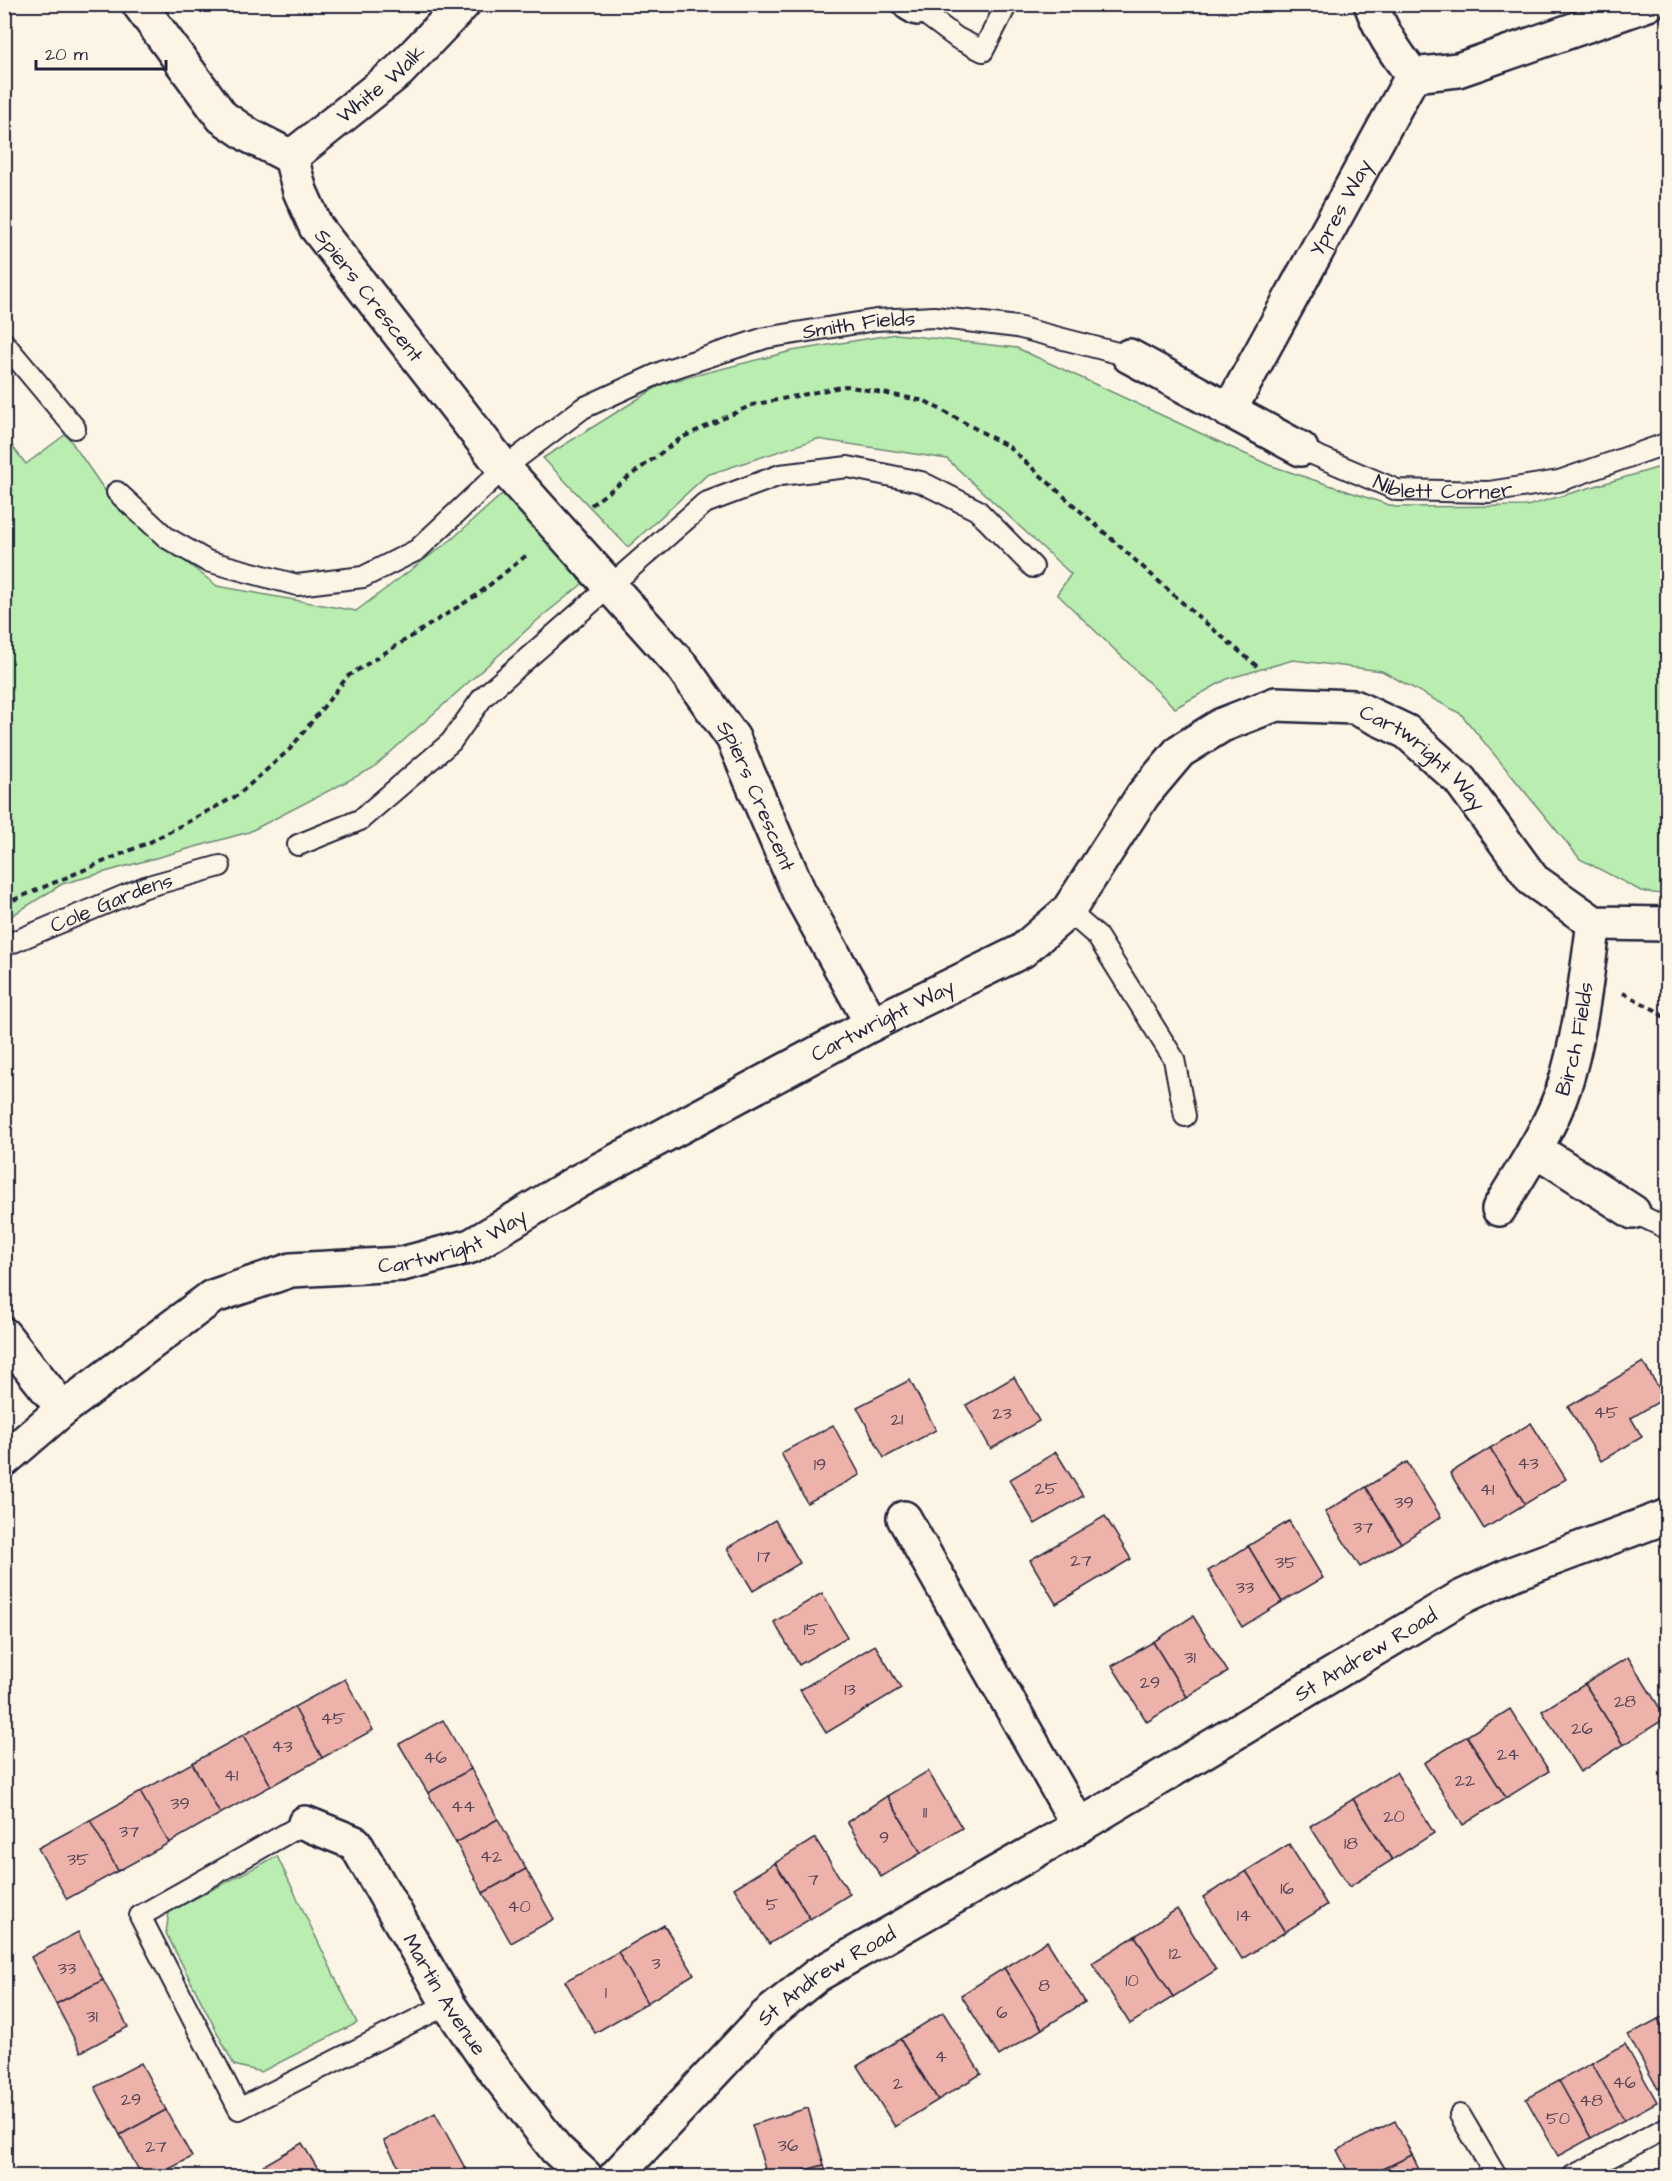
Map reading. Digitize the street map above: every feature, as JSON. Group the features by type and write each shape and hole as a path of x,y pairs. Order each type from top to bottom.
{"street":[{"path":"139,4 222,117 250,136 291,157"},
{"name":"White Walk","path":"291,157 399,71 463,4"},
{"path":"1371,4 1393,50 1413,75 1458,70 1648,4"},
{"name":"Ypres Way","path":"1229,411 1413,75"},
{"name":"Spiers Crescent","path":"291,157 300,191 316,227 504,468 684,669 734,738 799,892 872,1024"},
{"name":"Smith Fields","path":"1129,356 1229,411"},
{"name":"Niblett Corner","path":"1229,411 1301,449"},
{"name":"Cartwright Way","path":"4,1461 63,1408 212,1297 291,1270 402,1264 471,1246 577,1182 872,1024 1022,951 1068,910 1143,795 1180,751 1222,725 1276,704 1354,707 1407,732 1460,780 1533,880 1594,923"},
{"path":"1594,923 1668,924"},
{"name":"Birch Fields","path":"1499,1209 1535,1149 1564,1087 1594,923"},
{"path":"1535,1149 1633,1212"},
{"path":"4,1335 63,1408"},
{"name":"St Andrew Road","path":"616,2176 766,2016 817,1975 1079,1826 1460,1598 1514,1573 1668,1516"},
{"path":"904,1518 1079,1826"},
{"name":"Martin Avenue","path":"305,1823 355,1843 448,2004 488,2062 556,2149 585,2176"}],"lane":[{"path":"913,6 957,38 983,51 1007,4"},
{"name":"Smith Fields","path":"117,492 167,538 207,561 297,585 363,577 417,550 504,468 583,408 664,371 765,338 876,320 934,317 1017,327 1129,356"},
{"path":"4,343 75,428"},
{"name":"Niblett Corner","path":"1301,449 1397,490 1489,492 1559,481 1668,443"},
{"path":"298,845 360,819 451,742 483,698 705,503 780,475 848,467 921,482 977,510 1033,567"},
{"name":"Cole Gardens","path":"4,946 145,887 220,866"},
{"path":"1068,910 1097,936 1174,1059 1185,1116"},
{"path":"1633,1212 1668,1229"},
{"path":"305,1823 140,1916 239,2109 448,2004"},
{"path":"1460,2115 1496,2176"},
{"path":"1573,2176 1668,2127"}],"path":[{"path":"4,904 152,841 238,795 290,749 348,676 477,595 559,530"},
{"path":"1585,982 1618,991 1659,1012 1668,1024"}],"green space":[{"path":"896,334 1017,348 1269,465 1395,507 1527,506 1667,465 1667,895 1641,891 1580,859 1461,714 1382,671 1293,660 1227,679 1175,708 1057,594 1071,574 947,459 817,439 707,475 628,547 543,458 662,384 792,351"},
{"path":"66,434 117,508 217,586 356,611 452,539 509,488 591,577 540,618 373,768 249,832 62,884 5,920 5,437 26,464"},
{"path":"277,1856 357,2023 261,2072 234,2065 166,1933 169,1912"}],"building":[{"path":"1643,1362 1665,1398 1631,1418 1642,1437 1601,1461 1568,1407"},
{"path":"1014,1377 1039,1421 991,1449 966,1405"},
{"path":"910,1380 936,1430 884,1458 857,1407"},
{"path":"1531,1423 1566,1479 1525,1504 1490,1448"},
{"path":"833,1425 860,1475 807,1503 781,1453"},
{"path":"1490,1448 1525,1504 1484,1529 1450,1473"},
{"path":"1056,1452 1083,1496 1035,1524 1009,1480"},
{"path":"1407,1462 1441,1517 1401,1543 1366,1487"},
{"path":"1366,1487 1401,1543 1360,1567 1325,1512"},
{"path":"1105,1516 1131,1559 1056,1604 1030,1560"},
{"path":"775,1520 800,1563 753,1591 727,1548"},
{"path":"1289,1521 1323,1578 1282,1602 1248,1546"},
{"path":"1248,1546 1282,1602 1242,1627 1208,1571"},
{"path":"822,1593 847,1637 799,1665 774,1622"},
{"path":"1193,1616 1228,1672 1187,1697 1153,1642"},
{"path":"1153,1642 1187,1697 1147,1722 1112,1666"},
{"path":"875,1645 901,1688 826,1733 800,1690"},
{"path":"1628,1657 1666,1718 1623,1745 1585,1684"},
{"path":"345,1679 373,1730 322,1758 294,1707"},
{"path":"1585,1684 1623,1745 1580,1772 1542,1711"},
{"path":"294,1707 322,1758 271,1786 243,1735"},
{"path":"1510,1709 1549,1771 1506,1798 1467,1736"},
{"path":"443,1720 471,1769 428,1793 399,1744"},
{"path":"243,1735 271,1786 220,1814 192,1763"},
{"path":"1467,1736 1506,1798 1463,1825 1424,1763"},
{"path":"192,1763 220,1814 169,1843 140,1792"},
{"path":"471,1769 498,1819 456,1843 428,1793"},
{"path":"928,1771 962,1828 921,1853 887,1796"},
{"path":"1396,1772 1434,1833 1392,1860 1353,1799"},
{"path":"140,1792 169,1843 118,1871 90,1820"},
{"path":"887,1796 921,1853 881,1877 847,1822"},
{"path":"1353,1799 1392,1860 1349,1887 1310,1826"},
{"path":"498,1819 526,1869 483,1893 456,1843"},
{"path":"90,1820 118,1871 67,1899 38,1848"},
{"path":"815,1838 850,1894 810,1919 775,1863"},
{"path":"1289,1844 1327,1905 1285,1932 1246,1871"},
{"path":"775,1863 810,1919 769,1944 734,1888"},
{"path":"526,1869 554,1919 511,1943 483,1893"},
{"path":"1246,1871 1285,1932 1242,1959 1203,1897"},
{"path":"1177,1909 1216,1970 1173,1997 1135,1936"},
{"path":"664,1925 694,1974 647,2003 618,1952"},
{"path":"78,1932 103,1980 56,2004 31,1957"},
{"path":"1135,1936 1173,1997 1130,2024 1092,1963"},
{"path":"1047,1941 1085,2002 1042,2029 1004,1968"},
{"path":"618,1952 647,2003 595,2033 565,1981"},
{"path":"1004,1968 1042,2029 999,2056 961,1995"},
{"path":"103,1980 128,2027 81,2052 56,2004"},
{"path":"943,2012 981,2074 938,2100 900,2039"},
{"path":"1668,2013 1668,2037 1658,2019"},
{"path":"1658,2019 1668,2037 1668,2083 1658,2089 1628,2035"},
{"path":"900,2039 938,2100 895,2127 857,2066"},
{"path":"1625,2044 1657,2102 1624,2120 1592,2063"},
{"path":"141,2063 166,2110 120,2135 95,2087"},
{"path":"1592,2063 1624,2120 1591,2138 1559,2081"},
{"path":"1559,2081 1591,2138 1558,2156 1526,2099"},
{"path":"808,2108 824,2165 784,2176 767,2176 752,2125"},
{"path":"166,2110 192,2157 156,2176 142,2176 120,2135"},
{"path":"435,2113 465,2168 449,2176 404,2176 384,2141"},
{"path":"1395,2121 1412,2155 1369,2176 1350,2176 1337,2150"},
{"path":"302,2143 322,2176 257,2176 254,2171"},
{"path":"1412,2155 1422,2176 1369,2176"},
{"path":"824,2165 828,2176 784,2176"},
{"path":"465,2168 470,2176 449,2176"}]}
